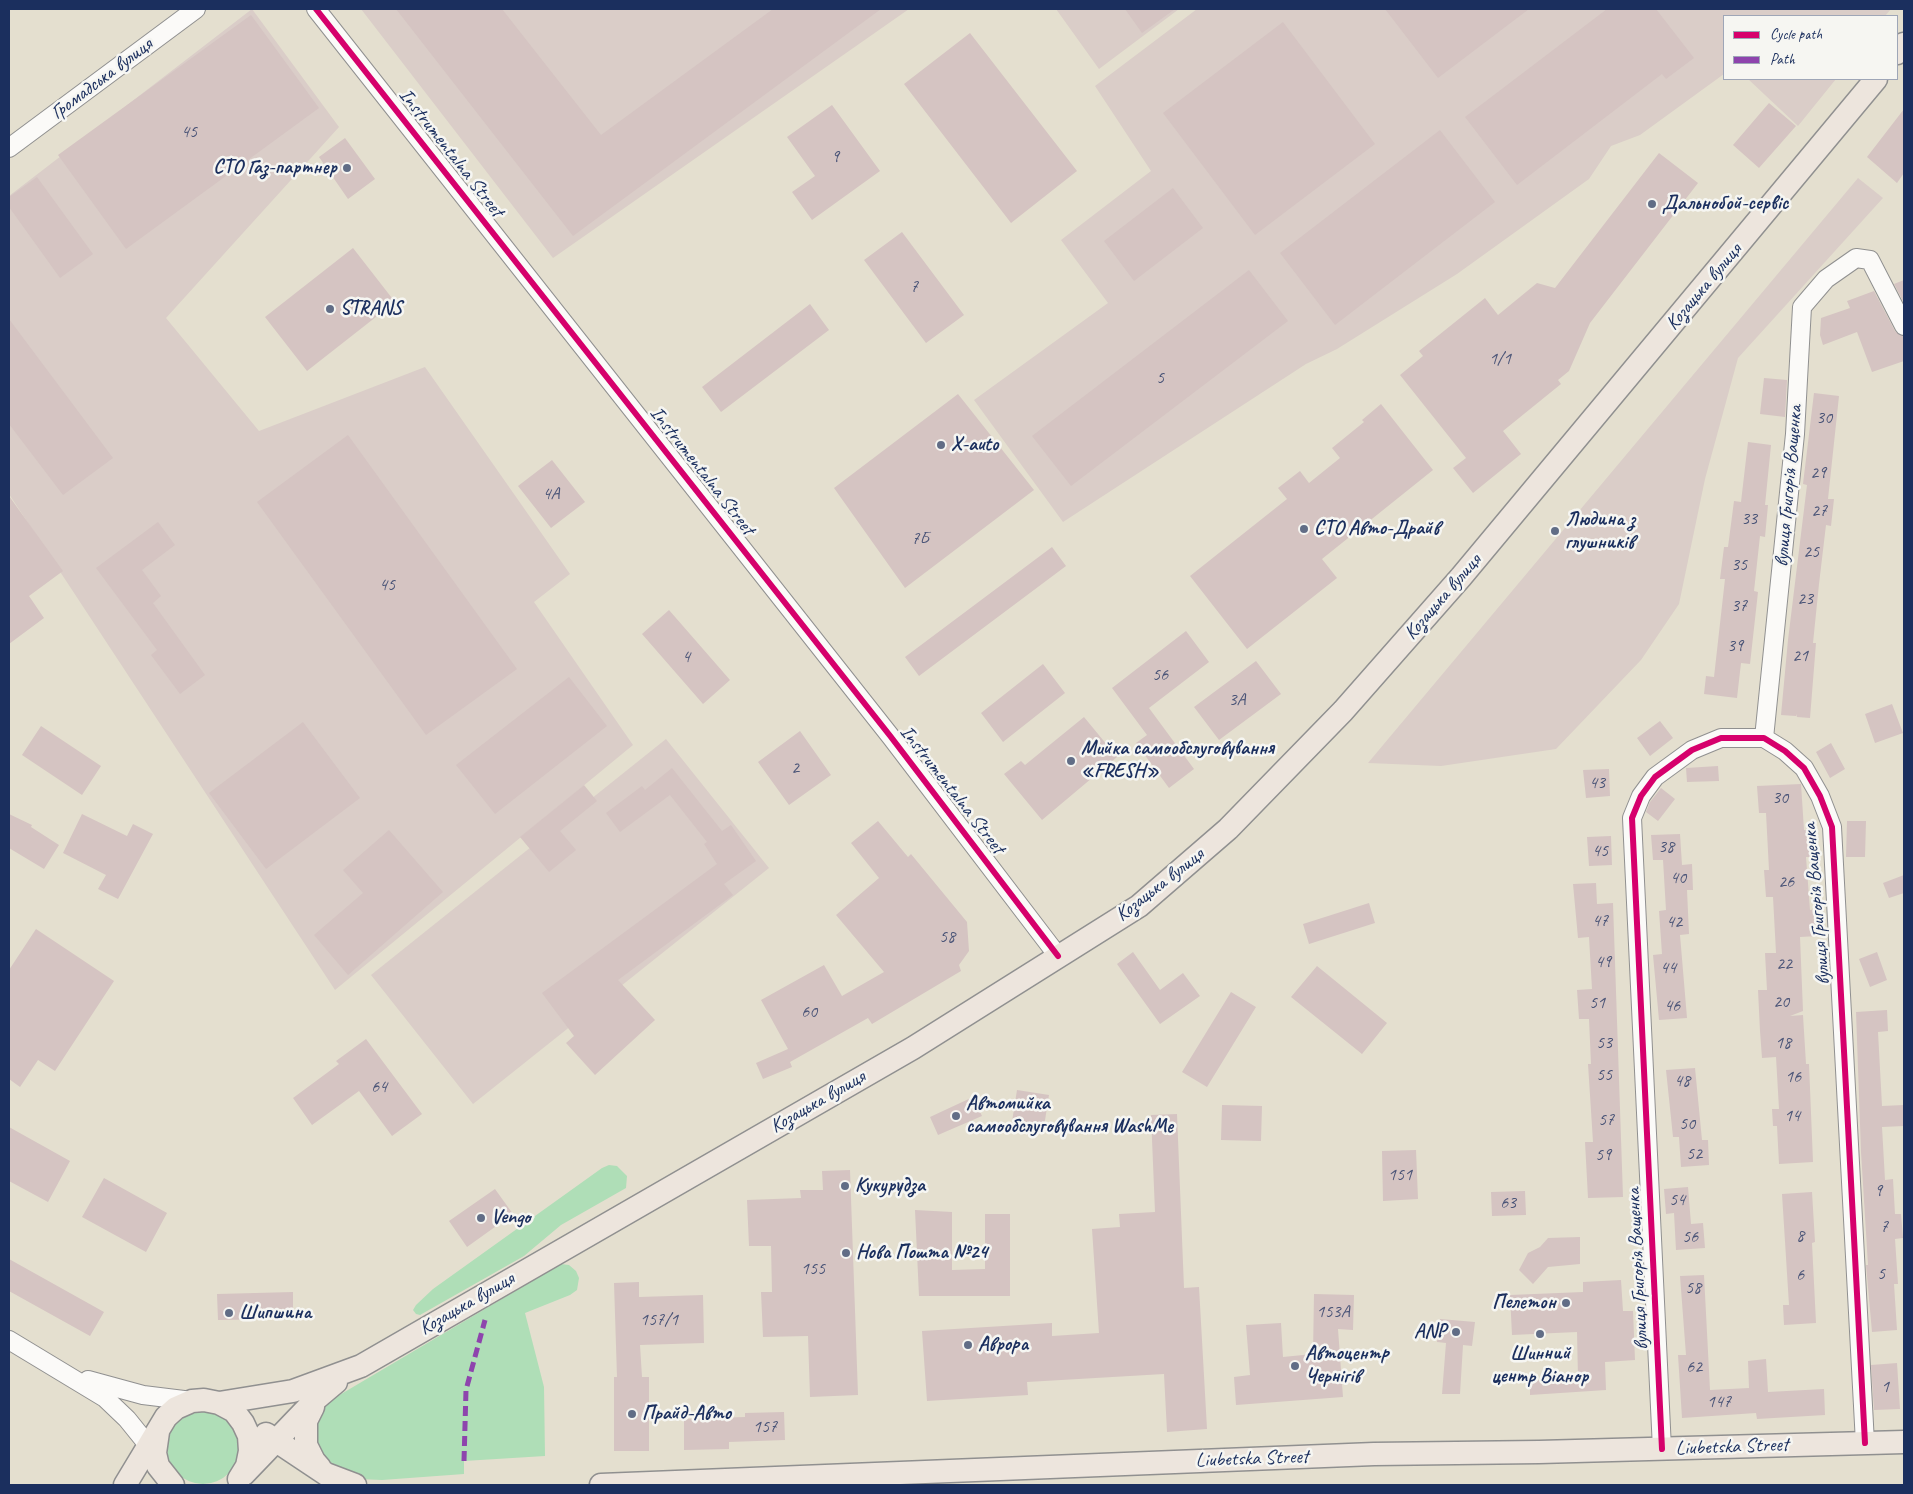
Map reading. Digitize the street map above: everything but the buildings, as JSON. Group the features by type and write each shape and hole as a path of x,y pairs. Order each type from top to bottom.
{"main road":[{"name":"Козацька вулиця","path":"192,1401 204,1400 226,1407 293,1392 346,1373 912,1048 1139,906 1228,829 1343,711 1461,577 1875,80"},
{"path":"235,1482 277,1442 317,1398 346,1373"},
{"path":"317,1398 306,1421 306,1445 314,1461 326,1474"},
{"path":"126,1485 153,1437 176,1408 192,1401"},
{"path":"226,1407 326,1474 355,1485"},
{"path":"226,1407 243,1422 249,1436 250,1451 247,1466 235,1482"},
{"path":"153,1437 158,1466 174,1485"},
{"name":"Liubetska Street","path":"601,1485 1374,1454 1662,1449 1904,1442"}],"street":[{"name":"Громадська вулиця","path":"9,148 196,9"},
{"name":"Instrumentalna Street","path":"316,9 940,800 1058,956"},
{"name":"вулиця Григорія Ващенка","path":"1764,738 1795,434 1802,308 1826,279 1856,258 1870,260 1904,326"},
{"name":"вулиця Григорія Ващенка","path":"1662,1449 1632,818 1641,796 1655,777 1692,750 1721,738 1764,738 1785,751 1804,768 1820,796 1832,827 1865,1443"},
{"path":"9,1340 105,1398 127,1420 153,1437"},
{"path":"68,1374 144,1395 192,1401"},
{"path":"126,1485 133,1451 127,1420"}],"shaded area":[{"path":"252,9 339,127 166,318 259,431 425,367 570,574 534,602 633,745 335,990 9,494 9,196"},
{"path":"361,9 909,9 553,258"},
{"path":"1056,9 1179,9 1099,69"},
{"path":"1197,9 1891,9 1886,15 1723,15 1723,75 1640,135 1611,146 1589,179 1457,274 1337,349 1306,364 1063,522 974,400 1108,303 1061,240 1151,171 1095,86"},
{"path":"1749,80 1835,80 1798,126"},
{"path":"1858,178 1883,198 1738,358 1705,479 1679,604 1641,660 1556,749 1441,766 1368,763"},
{"path":"666,739 769,868 473,1104 371,975"}],"green space":[{"path":"609,1165 617,1166 627,1176 626,1188 561,1225 524,1256 420,1315 416,1314 413,1310 416,1305 433,1289 602,1168"},
{"path":"561,1264 569,1265 576,1271 579,1278 577,1290 570,1295 525,1313 544,1387 545,1456 464,1461 464,1474 382,1480 359,1479 343,1472 323,1456 315,1436 318,1414 326,1403"},
{"path":"203,1412 223,1418 233,1428 239,1448 233,1468 223,1478 203,1484 183,1478 173,1468 167,1448 173,1428 183,1418"}],"marked path":[{"path":"464,1461 466,1390 485,1320"}],"cycle path":[{"path":"316,9 891,737 1058,956"},
{"path":"1662,1449 1632,818 1641,796 1655,777 1692,750 1721,738 1764,738 1785,751 1804,768 1820,796 1832,827 1865,1443"}],"place":[{"name":"СТО Газ-партнер","path":"347,168"},
{"name":"Дальнобой-сервіс","path":"1652,204"},
{"name":"STRANS","path":"330,309"},
{"name":"X-auto","path":"941,445"},
{"name":"СТО Авто-Драйв","path":"1304,529"},
{"name":"Людина з глушників","path":"1555,531"},
{"name":"Мийка самообслуговування «FRESH»","path":"1071,761"},
{"name":"Автомийка самообслуговування WashMe","path":"956,1116"},
{"name":"Кукурудза","path":"845,1186"},
{"name":"Vengo","path":"481,1218"},
{"name":"Нова Пошта №24","path":"846,1253"},
{"name":"Пелетон","path":"1566,1303"},
{"name":"Шипшина","path":"229,1313"},
{"name":"ANP","path":"1456,1332"},
{"name":"Шинний центр Віанор","path":"1540,1334"},
{"name":"Аврора","path":"968,1345"},
{"name":"Автоцентр Чернігів","path":"1295,1366"},
{"name":"Прайд-Авто","path":"632,1414"}]}
